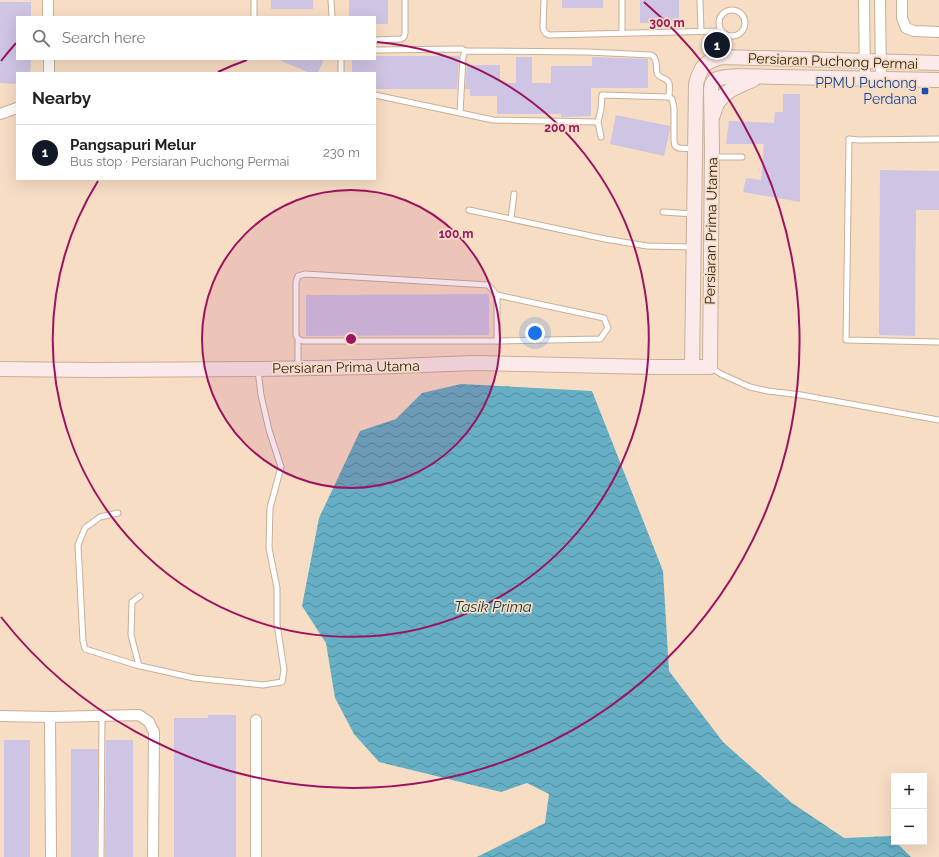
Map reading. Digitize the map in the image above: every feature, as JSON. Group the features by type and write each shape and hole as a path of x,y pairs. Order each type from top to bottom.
{"main road":[{"name":"Persiaran Puchong Permai","path":"704,65 712,60 722,57 939,64"},
{"path":"704,65 715,80"},
{"name":"Persiaran Prima Utama","path":"692,366 696,84 699,72 704,65"},
{"name":"Persiaran Puchong Permai","path":"715,80 725,77 760,77 939,80"},
{"path":"712,118 719,101 732,89 760,77"},
{"name":"Persiaran Prima Utama","path":"0,369 258,369 474,364 710,367 712,153 711,89 715,80"},
{"path":"695,149 712,153"}],"street":[{"path":"48,0 48,16"},
{"path":"864,0 865,79"},
{"path":"880,0 881,79"},
{"path":"902,0 902,18 906,28 914,31 939,32"},
{"path":"48,60 49,72"},
{"path":"0,114 16,108"},
{"path":"0,716 140,716 149,722 154,732 153,857"},
{"path":"50,717 51,857"},
{"path":"256,720 256,857"}],"lane":[{"path":"254,0 254,16"},
{"path":"331,0 332,16"},
{"path":"376,40 401,39 404,37 406,33 406,0"},
{"path":"544,0 543,28 545,33 549,35 721,31 728,36 736,36 740,34 745,27 745,18 742,14 735,10 726,11 720,18 719,27 721,31"},
{"path":"622,0 622,33"},
{"path":"700,0 700,32"},
{"path":"376,50 462,49 465,51 588,52 651,55 654,57 658,76 666,80 669,85 669,97 672,99 674,108 675,146 679,148 695,149"},
{"path":"460,113 463,57 465,51"},
{"path":"341,60 341,72"},
{"path":"376,95 493,120 598,122"},
{"path":"601,137 598,122 602,95 669,97"},
{"path":"939,139 849,139 846,340 939,342"},
{"path":"712,153 742,157"},
{"path":"511,218 514,194"},
{"path":"469,210 605,239 647,246 694,247"},
{"path":"663,212 695,214"},
{"path":"298,339 303,341 497,341 600,339 608,328 604,318 497,296 488,285 305,274 298,276 296,282 296,335 298,339 298,368"},
{"path":"497,296 497,341"},
{"path":"710,367 721,374 750,387 939,420"},
{"path":"118,513 100,517 85,528 78,545 83,640 85,649 139,666 194,678 263,685 282,682 284,670 276,624 276,588 269,548 270,508 281,467 260,395 258,369"},
{"path":"139,666 131,635 132,602 140,596"},
{"path":"101,857 102,716"}],"water":[{"name":"Tasik Prima","path":"461,384 592,391 663,571 669,671 723,742 792,803 844,838 891,836 891,845 899,845 911,857 477,857 545,823 549,794 527,783 501,792 379,762 354,734 335,698 326,643 302,606 319,518 360,431 396,419 422,393"}],"building":[{"path":"271,0 313,0 313,9 271,9"},
{"path":"349,0 388,0 388,24 376,24 376,16 349,16"},
{"path":"562,0 603,0 603,8 562,8"},
{"path":"640,0 679,0 679,23 640,23"},
{"path":"0,2 31,2 31,16 16,16 16,60 31,60 30,72 16,72 16,84 0,83"},
{"path":"376,56 459,56 457,89 376,89 376,72 352,72 352,60 376,60"},
{"path":"516,57 532,57 532,83 551,83 551,66 592,66 592,57 648,59 648,88 591,88 591,116 561,117 561,114 497,114 497,96 470,96 470,89 465,89 467,65 500,65 500,83 516,83"},
{"path":"279,60 324,60 318,72 308,72"},
{"path":"783,94 800,94 800,202 743,192 746,178 761,180 764,144 726,144 729,121 774,123 775,112 783,112"},
{"path":"616,115 670,126 664,156 610,144"},
{"path":"880,170 939,171 939,210 916,210 915,336 879,335"},
{"path":"489,294 489,335 306,336 306,295"},
{"path":"208,715 236,715 236,857 174,857 174,718 208,718"},
{"path":"4,740 30,740 30,857 4,857"},
{"path":"106,740 133,740 133,857 105,857"},
{"path":"71,749 98,749 97,857 71,857"}],"place":[{"name":"Pangsapuri Melur","path":"717,45"},
{"name":"PPMU Puchong Perdana","path":"925,91"}]}
